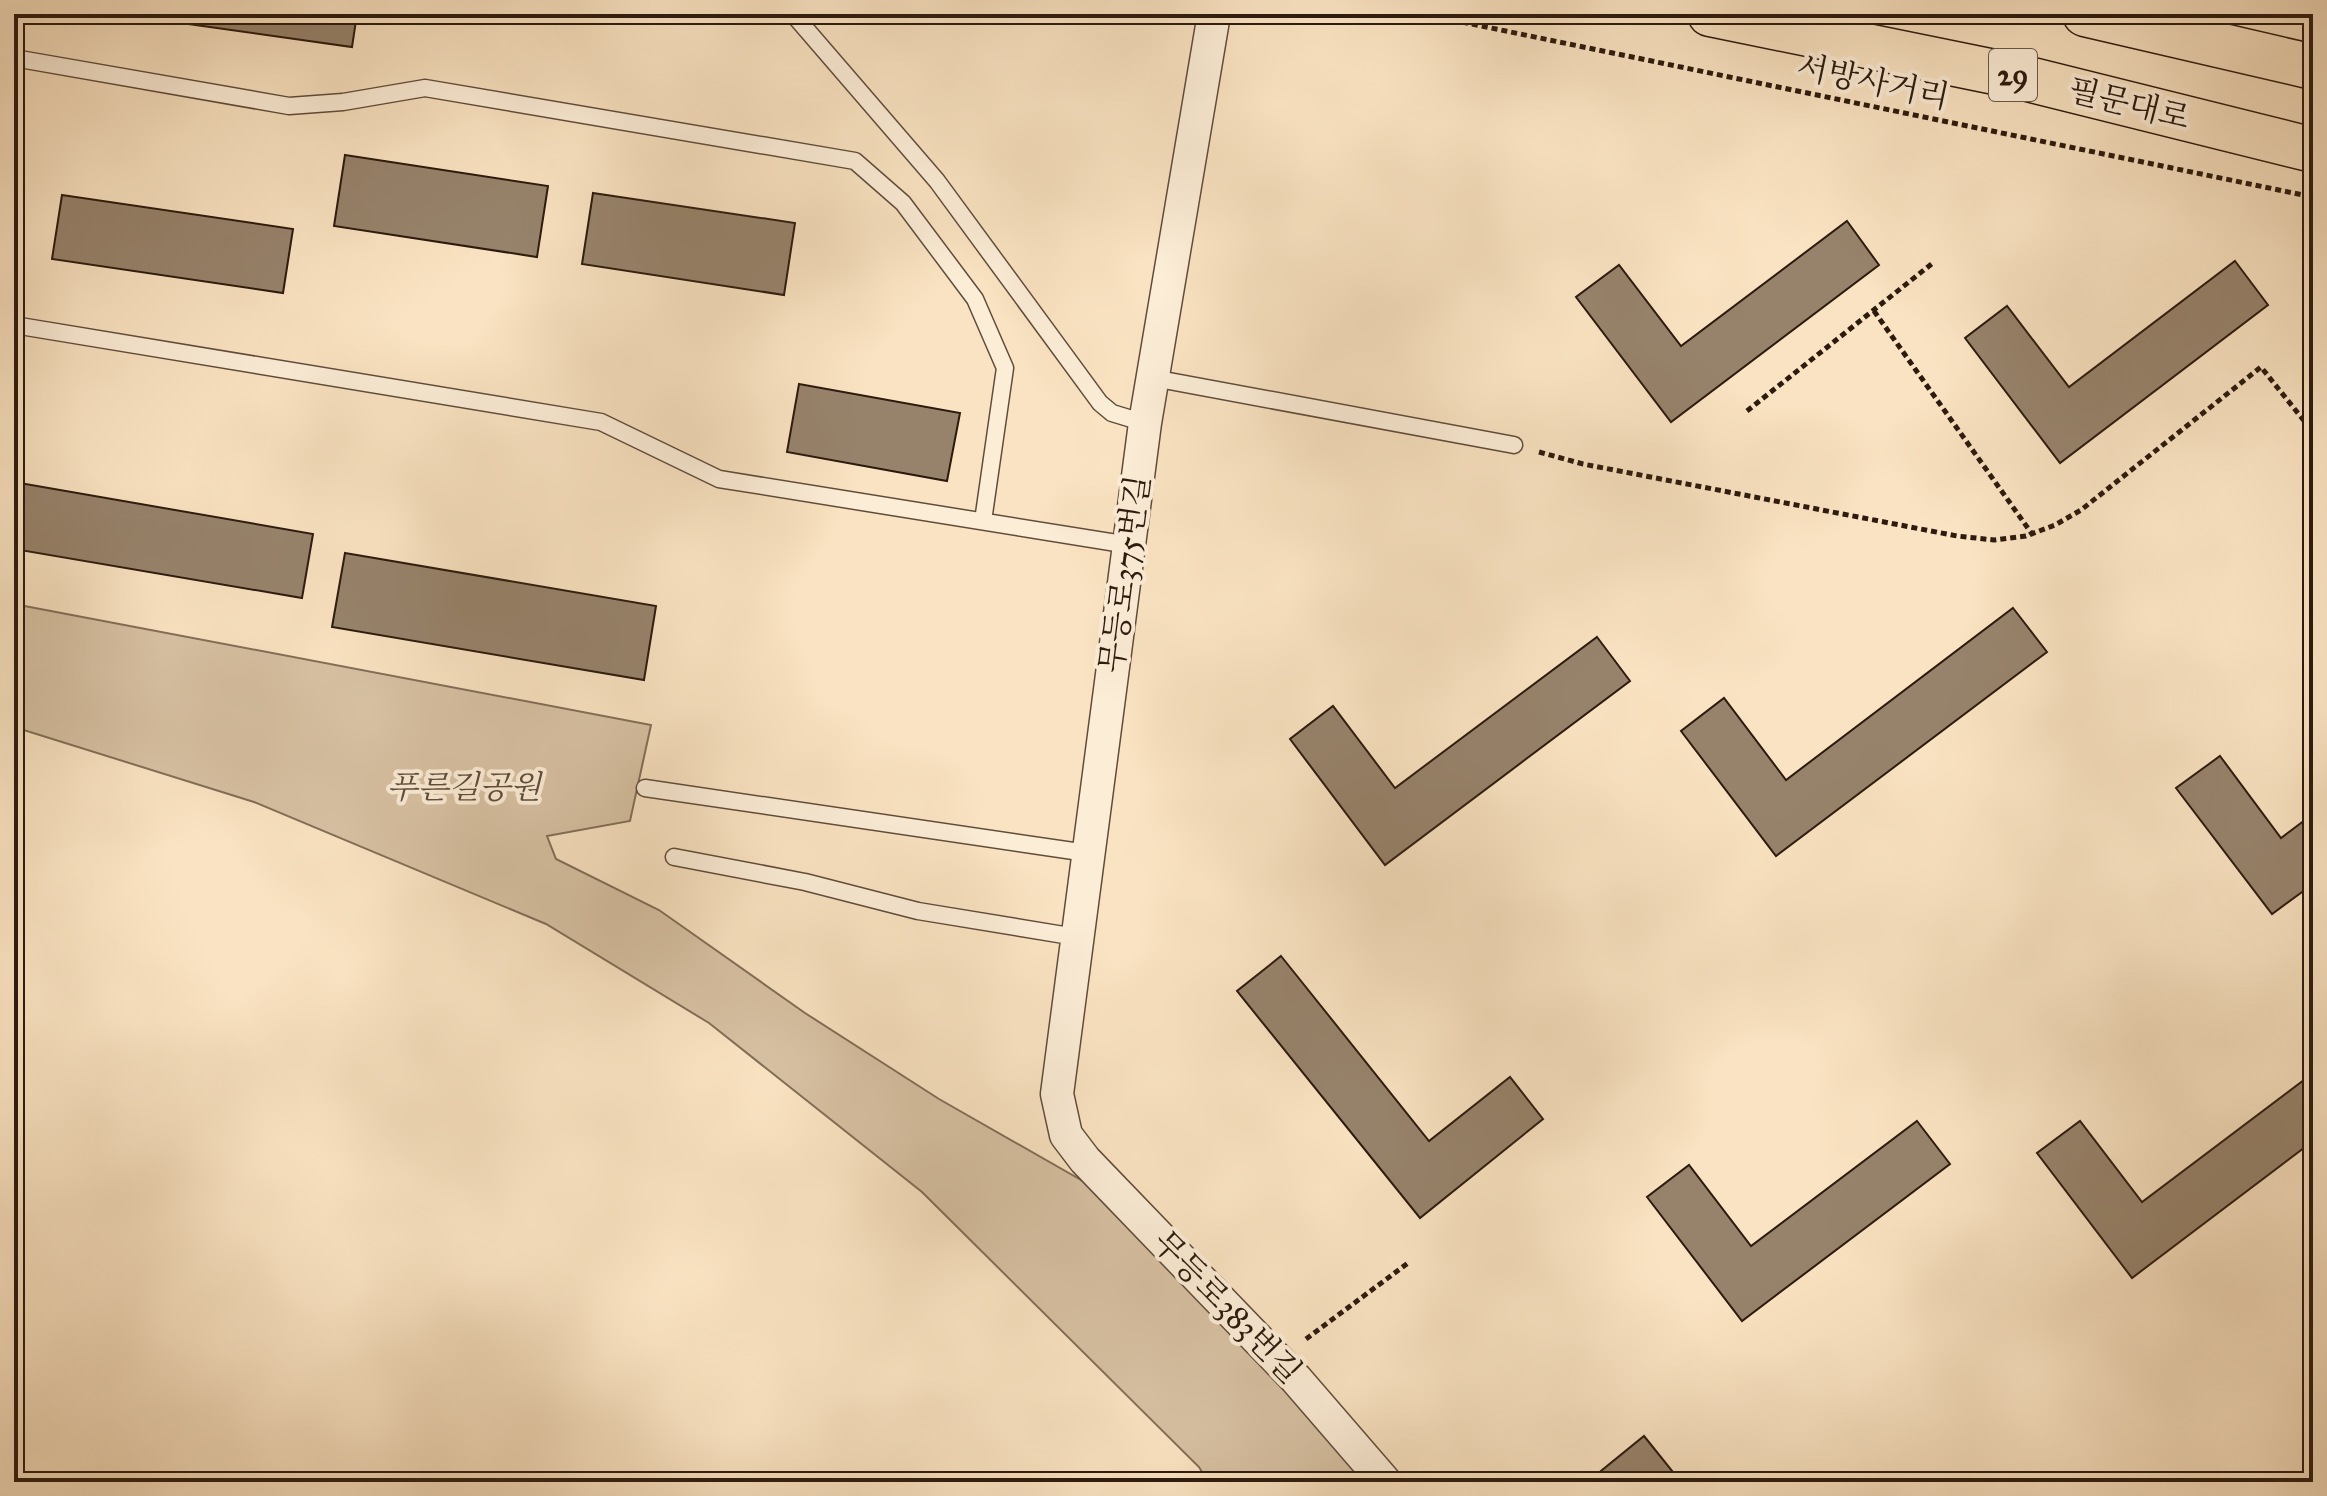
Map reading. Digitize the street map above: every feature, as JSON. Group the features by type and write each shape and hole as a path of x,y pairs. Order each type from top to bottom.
{"main road":[{"name":"필문대로","path":"1710,14 2024,78 2313,150"},
{"path":"2085,14 2313,67"}],"street":[{"name":"무등로375번길","path":"1066,1135 1057,1094 1087,853 1145,423 1214,14"},
{"name":"무등로383번길","path":"1066,1135 1085,1160 1278,1360 1385,1482"}],"lane":[{"path":"793,14 937,181 1100,403 1112,413 1145,423"},
{"path":"14,58 289,106 343,102 425,88 855,161 903,203 975,299 1005,368 983,521"},
{"path":"14,325 601,422 719,479 1129,545"},
{"path":"1153,378 1514,445"},
{"path":"645,788 1087,853"},
{"path":"674,857 805,882 918,911 1076,937"}],"path":[{"name":"서방사거리","path":"1423,14 2313,197"},
{"path":"1747,411 1934,262"},
{"path":"1874,311 2032,534"},
{"path":"1514,445 1583,464 1957,536 1994,540 2032,534 2081,510 2261,367 2313,432"},
{"path":"1278,1360 1408,1263"}],"green space":[{"name":"푸른길공원","path":"14,604 651,725 630,821 547,836 556,859 659,910 805,1013 939,1099 1088,1184 1373,1482 1208,1482 1199,1467 922,1192 709,1023 546,924 254,802 14,727"}],"building":[{"path":"117,14 357,14 352,47"},
{"path":"345,155 548,186 537,257 334,226"},
{"path":"593,193 795,223 784,295 582,264"},
{"path":"62,195 293,229 283,293 52,259"},
{"path":"1847,221 1879,265 1671,422 1576,297 1619,265 1681,346"},
{"path":"2235,261 2268,305 2060,463 1965,338 2007,306 2069,387"},
{"path":"799,384 960,413 947,481 787,452"},
{"path":"14,482 313,534 302,598 14,549"},
{"path":"345,553 656,606 644,680 332,627"},
{"path":"2013,608 2047,652 1776,856 1681,731 1724,698 1786,780"},
{"path":"1597,637 1630,681 1385,865 1290,739 1333,706 1395,788"},
{"path":"2220,756 2281,838 2313,814 2313,884 2272,914 2176,788"},
{"path":"1281,956 1429,1141 1510,1077 1543,1119 1420,1218 1237,991"},
{"path":"2308,1077 2313,1084 2313,1141 2132,1278 2037,1153 2080,1121 2142,1202"},
{"path":"1917,1121 1950,1164 1742,1321 1647,1197 1689,1165 1751,1246"},
{"path":"1644,1436 1681,1482 1610,1482 1601,1471"}]}
